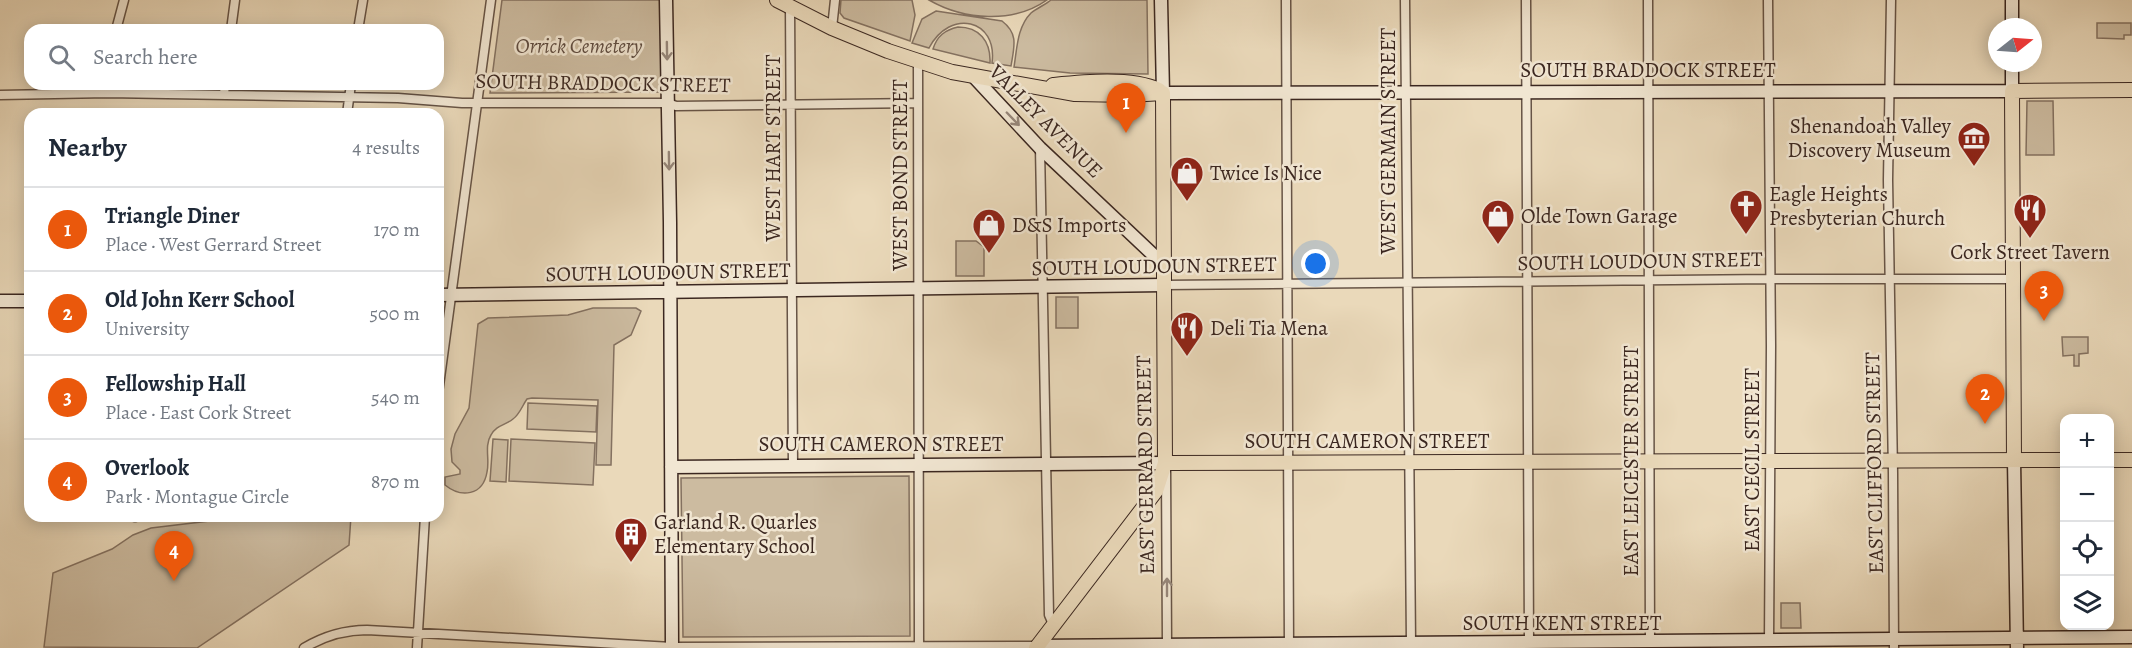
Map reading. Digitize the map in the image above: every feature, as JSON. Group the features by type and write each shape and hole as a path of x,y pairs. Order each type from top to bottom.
{"main road":[{"name":"VALLEY AVENUE","path":"777,0 832,28 918,62 973,76"},
{"name":"SOUTH BRADDOCK STREET","path":"973,76 1093,95 1163,93"},
{"name":"SOUTH BRADDOCK STREET","path":"2012,91 2132,90"},
{"path":"2012,91 2014,460"},
{"name":"EAST GERRARD STREET","path":"1163,93 1166,463"},
{"name":"SOUTH CAMERON STREET","path":"1166,463 2060,460"},
{"path":"2114,460 2132,460"},
{"path":"1036,647 1156,491 1166,463"}],"street":[{"path":"118,24 124,0"},
{"path":"232,24 235,0"},
{"path":"359,24 363,0"},
{"path":"444,351 491,0"},
{"path":"666,0 672,647"},
{"path":"832,28 835,0"},
{"path":"1161,0 1163,93"},
{"path":"1286,0 1289,646"},
{"name":"WEST GERMAIN STREET","path":"1405,0 1411,643"},
{"path":"1526,0 1529,642"},
{"name":"EAST LEICESTER STREET","path":"1648,0 1650,642"},
{"name":"EAST CECIL STREET","path":"1768,0 1771,279 1769,641"},
{"name":"EAST CLIFFORD STREET","path":"1891,0 1891,91 1888,101 1894,643"},
{"path":"2012,0 2012,18"},
{"name":"WEST HART STREET","path":"790,7 793,466"},
{"name":"WEST BOND STREET","path":"918,62 919,647"},
{"path":"2012,72 2012,91"},
{"name":"VALLEY AVENUE","path":"973,76 1040,148 1164,265"},
{"name":"SOUTH BRADDOCK STREET","path":"0,95 90,90"},
{"name":"SOUTH BRADDOCK STREET","path":"127,90 477,102 668,103 676,106 918,103"},
{"path":"224,90 224,95"},
{"path":"348,108 350,90"},
{"name":"SOUTH BRADDOCK STREET","path":"1163,93 2012,91"},
{"path":"1040,148 1049,615 1053,624"},
{"name":"SOUTH LOUDOUN STREET","path":"444,295 1286,283 2014,279"},
{"path":"0,301 24,301"},
{"path":"2014,460 2017,643"},
{"name":"SOUTH CAMERON STREET","path":"670,466 1166,463"},
{"name":"EAST GERRARD STREET","path":"1166,463 1167,645"},
{"path":"417,648 425,522"},
{"name":"SOUTH KENT STREET","path":"304,648 329,636 355,630 672,647 1289,646 1769,641 2017,643 2132,637"}],"green space":[{"name":"Orrick Cemetery","path":"502,0 662,0 663,92 490,93"},
{"path":"841,0 912,0 915,15 910,41 844,18 840,13"},
{"path":"929,0 1047,0 1019,13 988,16 957,12"},
{"path":"1051,0 1147,0 1148,74 1070,73 1014,67 1018,38 1026,19"},
{"path":"936,11 1002,21 1011,31 1014,41 1011,66 992,63 992,48 988,36 980,28 971,24 949,27 938,35 929,48 912,43 922,19"},
{"path":"2097,23 2131,23 2131,35 2124,35 2124,39 2097,38"},
{"path":"958,27 972,30 982,37 988,48 990,63 933,49 942,34"},
{"path":"2027,101 2053,101 2054,155 2026,155"},
{"path":"956,241 976,241 984,247 984,276 956,276"},
{"path":"1056,297 1078,297 1078,328 1056,328"},
{"path":"593,308 636,308 641,311 631,335 614,345 611,465 596,465 598,400 532,398 527,399 515,417 491,435 488,444 487,472 481,486 464,493 445,485 445,477 460,474 460,470 452,462 451,449 455,434 469,408 478,324 488,318 568,315"},
{"path":"2062,337 2088,337 2088,353 2079,354 2079,366 2074,366 2074,355 2063,356"},
{"path":"528,403 597,406 596,432 527,429"},
{"path":"493,439 508,440 506,482 490,481"},
{"path":"511,439 595,443 593,485 509,481"},
{"path":"909,476 910,636 683,637 681,478"},
{"path":"201,522 351,522 349,545 197,648 44,647 53,573 112,549 133,535 151,528"},
{"path":"1781,603 1800,603 1801,628 1781,628"}],"place":[{"name":"Triangle Diner","path":"1126,133"},
{"name":"Shenandoah Valley Discovery Museum","path":"1974,167"},
{"name":"Twice Is Nice","path":"1187,202"},
{"name":"Eagle Heights Presbyterian Church","path":"1746,235"},
{"name":"Cork Street Tavern","path":"2030,239"},
{"name":"Olde Town Garage","path":"1498,245"},
{"name":"D&S Imports","path":"989,254"},
{"name":"Fellowship Hall","path":"2044,321"},
{"name":"Deli Tia Mena","path":"1187,357"},
{"name":"Old John Kerr School","path":"1985,424"},
{"name":"Garland R. Quarles Elementary School","path":"631,563"},
{"name":"Overlook","path":"174,581"}]}
